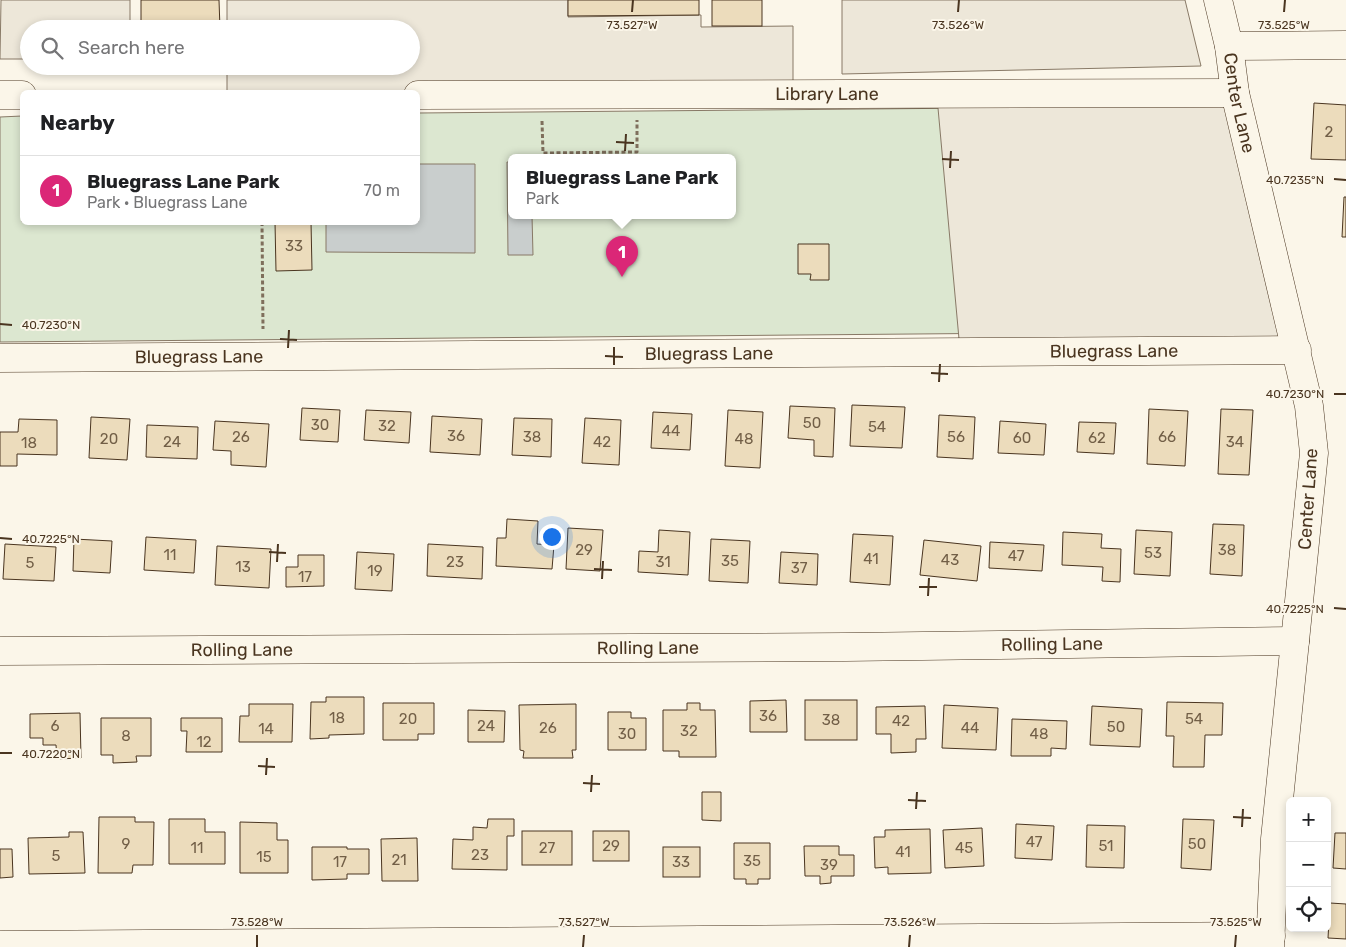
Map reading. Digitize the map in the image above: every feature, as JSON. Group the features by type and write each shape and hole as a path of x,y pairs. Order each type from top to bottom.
{"street":[{"name":"Center Lane","path":"1218,0 1229,46 1235,93 1309,406 1314,453 1275,839 1271,942"},
{"path":"1229,46 1346,45"},
{"name":"Library Lane","path":"420,95 1235,93"},
{"path":"0,95 20,95"},
{"name":"Bluegrass Lane","path":"0,358 1297,350"},
{"name":"Rolling Lane","path":"0,651 836,648 1295,641"},
{"path":"0,945 1271,942"}],"path":[{"path":"541,94 543,153 637,152 637,94"},
{"path":"262,225 264,356"}],"green space":[{"path":"1204,106 1257,331 0,342 0,117 20,116 20,225 420,225 420,113"}],"shaded area":[{"path":"1,0 130,0 130,20 20,20 20,59 0,59"},
{"path":"227,0 568,0 568,17 701,15 701,27 793,26 793,95 420,93 420,90 227,90 227,75 420,75 420,20 227,20"},
{"path":"842,0 1185,0 1201,66 842,74"},
{"path":"1235,95 1296,350 960,350 937,97"},
{"path":"507,162 508,219 532,219 533,255 508,255"},
{"path":"420,164 475,164 475,253 326,252 326,225 420,225"}],"building":[{"path":"141,0 219,0 220,20 141,20"},
{"path":"568,0 699,0 699,15 568,16"},
{"path":"712,0 762,0 762,26 712,26"},
{"path":"1314,103 1346,105 1346,160 1311,159"},
{"path":"1344,197 1346,197 1346,237 1342,237"},
{"path":"275,225 311,225 312,270 276,271"},
{"path":"798,244 829,244 829,280 810,280 811,274 798,274"},
{"path":"852,405 905,407 902,448 850,446"},
{"path":"790,406 835,408 833,457 814,456 814,440 788,438"},
{"path":"302,408 340,410 338,442 300,440"},
{"path":"1149,409 1188,411 1185,466 1147,464"},
{"path":"1221,409 1253,410 1249,475 1218,474"},
{"path":"366,410 411,412 409,443 364,440"},
{"path":"728,410 763,412 760,468 725,466"},
{"path":"653,412 692,414 690,450 651,448"},
{"path":"939,415 975,417 973,459 937,457"},
{"path":"432,416 482,419 480,455 430,452"},
{"path":"91,417 130,419 127,460 89,458"},
{"path":"514,418 552,419 551,457 512,455"},
{"path":"585,418 621,420 619,465 582,463"},
{"path":"19,419 57,420 57,455 17,454 17,466 0,466 0,432 18,432"},
{"path":"215,421 269,424 266,467 231,465 231,451 213,450"},
{"path":"1000,421 1046,424 1044,455 998,453"},
{"path":"1079,422 1116,423 1114,454 1077,452"},
{"path":"147,425 198,427 197,459 146,457"},
{"path":"507,519 538,521 537,544 554,545 552,569 496,566 497,538 506,538"},
{"path":"1213,524 1244,525 1242,576 1210,574"},
{"path":"568,528 603,530 600,571 566,569"},
{"path":"659,530 690,532 688,575 638,572 639,551 658,552"},
{"path":"1136,530 1172,532 1170,576 1134,574"},
{"path":"1063,532 1102,534 1101,548 1121,549 1120,582 1102,581 1103,567 1062,565"},
{"path":"853,534 893,536 890,585 850,582"},
{"path":"146,537 196,540 194,573 144,570"},
{"path":"74,539 112,541 110,573 73,571"},
{"path":"711,539 750,541 748,583 709,581"},
{"path":"924,540 981,546 977,581 920,575"},
{"path":"990,542 1044,545 1042,571 989,568"},
{"path":"5,544 56,547 54,581 3,579"},
{"path":"428,544 483,547 482,579 427,576"},
{"path":"217,546 271,549 269,588 215,585"},
{"path":"357,552 394,554 392,591 355,589"},
{"path":"781,552 818,554 817,585 779,583"},
{"path":"298,555 324,555 324,586 286,587 286,567 298,567"},
{"path":"326,697 364,697 364,734 329,735 329,738 310,739 311,702 326,702"},
{"path":"786,700 787,732 750,732 750,701"},
{"path":"805,700 857,700 857,740 805,740"},
{"path":"1167,702 1223,703 1222,735 1205,735 1204,767 1173,767 1174,736 1166,736"},
{"path":"383,703 434,703 434,734 418,734 418,740 383,740"},
{"path":"687,703 700,703 700,710 715,710 716,757 679,757 679,751 663,751 663,710 687,710"},
{"path":"249,704 293,704 292,742 239,742 240,716 249,716"},
{"path":"576,704 576,750 572,750 573,758 523,758 524,751 520,750 519,705"},
{"path":"944,705 998,708 996,750 942,748"},
{"path":"925,706 926,739 916,739 916,752 891,753 891,734 876,734 876,707"},
{"path":"1092,706 1142,709 1140,747 1090,745"},
{"path":"468,710 505,711 504,742 468,742"},
{"path":"608,712 631,712 631,718 646,718 646,750 608,750"},
{"path":"80,713 81,758 57,759 56,745 43,745 43,738 30,738 30,714"},
{"path":"101,718 151,718 151,756 136,756 137,762 113,763 113,755 101,755"},
{"path":"181,718 222,718 222,752 186,752 187,731 181,731"},
{"path":"1012,719 1067,721 1066,749 1051,748 1051,756 1011,756"},
{"path":"702,792 721,792 721,821 702,820"},
{"path":"99,817 135,817 135,822 154,822 153,865 133,865 132,873 98,873"},
{"path":"169,819 205,819 205,832 225,832 225,864 169,864"},
{"path":"488,819 514,819 514,836 507,836 507,870 452,869 453,839 473,840 473,827 487,828"},
{"path":"1183,819 1214,820 1211,870 1181,868"},
{"path":"240,822 277,823 277,840 288,840 288,873 240,873"},
{"path":"1016,824 1054,826 1052,860 1015,858"},
{"path":"1087,825 1125,826 1124,868 1086,867"},
{"path":"982,828 984,866 945,868 943,830"},
{"path":"930,829 931,873 888,874 888,867 875,868 874,837 885,837 885,830"},
{"path":"522,831 572,831 572,865 522,865"},
{"path":"593,831 629,831 629,861 593,861"},
{"path":"69,832 83,832 85,873 29,874 28,838 69,837"},
{"path":"1335,833 1346,833 1346,869 1333,868"},
{"path":"417,838 418,881 382,881 381,839"},
{"path":"734,843 770,843 770,879 758,879 758,884 746,884 746,879 734,879"},
{"path":"804,846 839,846 839,855 854,855 854,876 831,876 831,883 820,884 820,876 805,876"},
{"path":"312,847 369,849 369,874 347,874 347,879 312,880"},
{"path":"663,847 700,847 700,877 663,877"},
{"path":"0,849 12,849 13,877 0,878"},
{"path":"1331,903 1346,904 1346,939 1328,938 1328,932 1331,932"}],"place":[{"name":"Bluegrass Lane Park","path":"622,277"}]}
